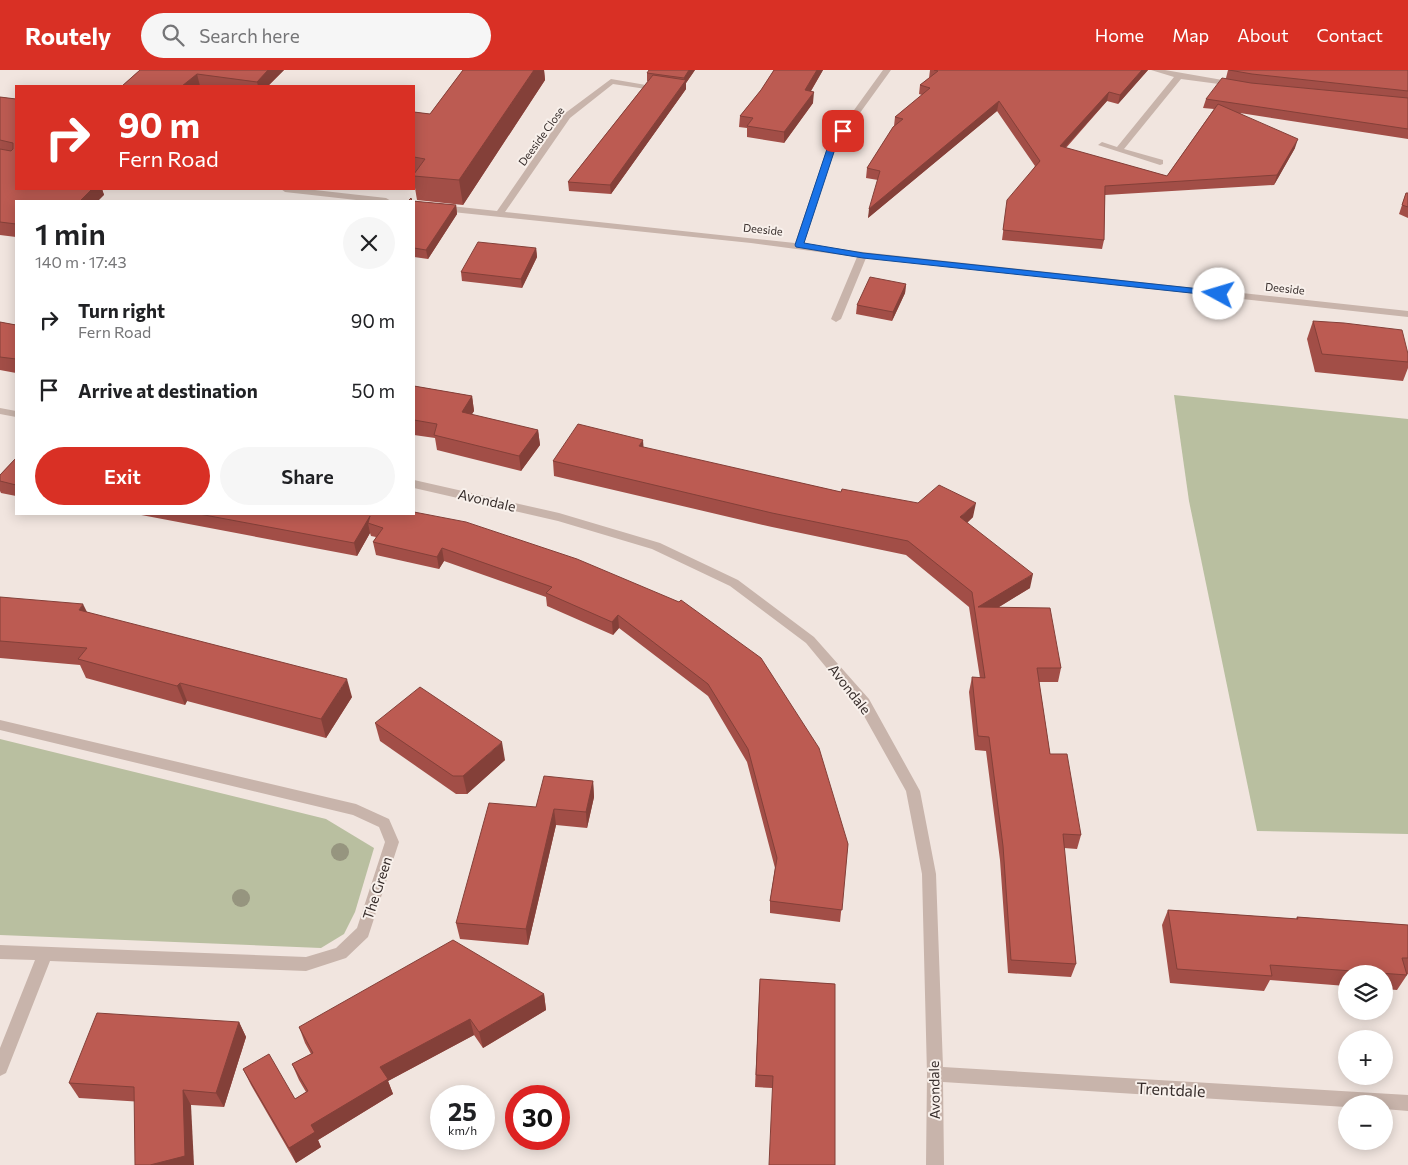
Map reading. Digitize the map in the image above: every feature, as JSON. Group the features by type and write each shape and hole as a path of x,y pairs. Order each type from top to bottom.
{"street":[{"path":"799,245 832,146 887,70"},
{"path":"1156,70 1179,76 1243,86"},
{"name":"Deeside Close","path":"499,215 567,116 611,81 620,71"},
{"path":"1119,150 1179,76"},
{"path":"611,81 646,87"},
{"path":"1102,145 1160,162"},
{"path":"293,190 378,200"},
{"name":"Deeside","path":"415,205 799,245 863,255 1408,314"},
{"path":"836,318 863,255"},
{"path":"0,411 15,414"},
{"name":"Avondale","path":"415,484 559,516 656,546 734,583 810,640 864,703 913,791 929,874 935,1165"},
{"name":"The Green","path":"0,725 356,810 384,823 392,842 363,932 341,953 306,964 0,952"},
{"path":"0,1068 44,955"},
{"name":"Trentdale","path":"934,1074 1408,1103"}],"green space":[{"path":"1174,395 1408,419 1408,834 1257,831 1189,501"},
{"path":"0,739 326,819 374,848 355,912 344,934 321,948 0,935"}],"building":[{"path":"140,70 268,70 257,82 197,74 183,85 123,85"},
{"path":"463,70 534,70 459,180 415,176 415,173 425,159 415,157 415,112 430,114"},
{"path":"649,70 689,70 684,78 647,73"},
{"path":"774,70 817,70 805,90 814,92 784,132 747,126 753,118 740,116"},
{"path":"934,70 1142,70 1120,95 1109,92 1060,146 1167,176 1218,104 1298,139 1277,175 1105,186 1104,240 1003,230 1007,200 1040,161 999,101 869,209 880,171 867,168 893,127 903,119 895,117 930,88 920,85 938,71"},
{"path":"1229,70 1408,70 1408,91 1252,74"},
{"path":"653,75 686,80 610,185 568,182"},
{"path":"1222,78 1251,83 1408,98 1408,129 1206,99"},
{"path":"0,97 15,99 15,190 91,190 81,200 15,200 15,224 0,222 0,149 11,151 13,143 0,140"},
{"path":"1406,193 1408,193 1408,207 1402,205"},
{"path":"415,201 456,205 426,250 415,248"},
{"path":"478,242 536,248 521,279 461,272"},
{"path":"870,277 906,284 893,312 857,305"},
{"path":"1313,321 1402,330 1408,362 1322,354"},
{"path":"0,322 15,325 15,359 0,357"},
{"path":"415,386 472,396 462,412 538,430 519,456 434,435 437,424 415,420"},
{"path":"578,424 643,440 639,446 841,492 842,489 918,503 939,485 976,503 960,517 1033,574 978,607 1050,608 1061,668 1037,668 1050,754 1067,754 1081,835 1063,834 1076,964 1011,960 1003,846 989,737 978,736 972,677 985,678 972,592 908,541 772,513 553,461"},
{"path":"15,459 15,485 0,481 0,475"},
{"path":"415,512 466,522 577,559 679,602 681,600 761,658 819,748 848,844 842,910 770,901 777,858 748,749 708,684 618,615 612,622 546,593 552,587 442,548 437,557 373,542 383,528 368,523 370,516 354,543 204,515 415,515"},
{"path":"0,597 83,604 79,610 347,679 321,719 180,683 177,686 78,659 87,648 0,641"},
{"path":"420,687 502,742 463,776 453,776 375,723"},
{"path":"544,776 593,781 586,812 554,809 526,929 456,923 489,803 536,807"},
{"path":"1168,910 1408,925 1408,958 1402,958 1407,975 1393,974 1393,965 1338,965 1338,970 1270,965 1272,976 1177,969"},
{"path":"453,940 544,994 479,1032 470,1019 380,1067 388,1079 311,1125 315,1132 289,1148 243,1069 269,1054 295,1099 308,1091 292,1064 313,1053 299,1027"},
{"path":"760,979 835,984 835,1165 769,1165 773,1076 756,1075"},
{"path":"97,1013 239,1022 216,1093 183,1090 185,1156 150,1165 135,1165 134,1087 69,1083"}],"route":[{"path":"843,131 832,146 799,245 863,255 1219,294"}]}
